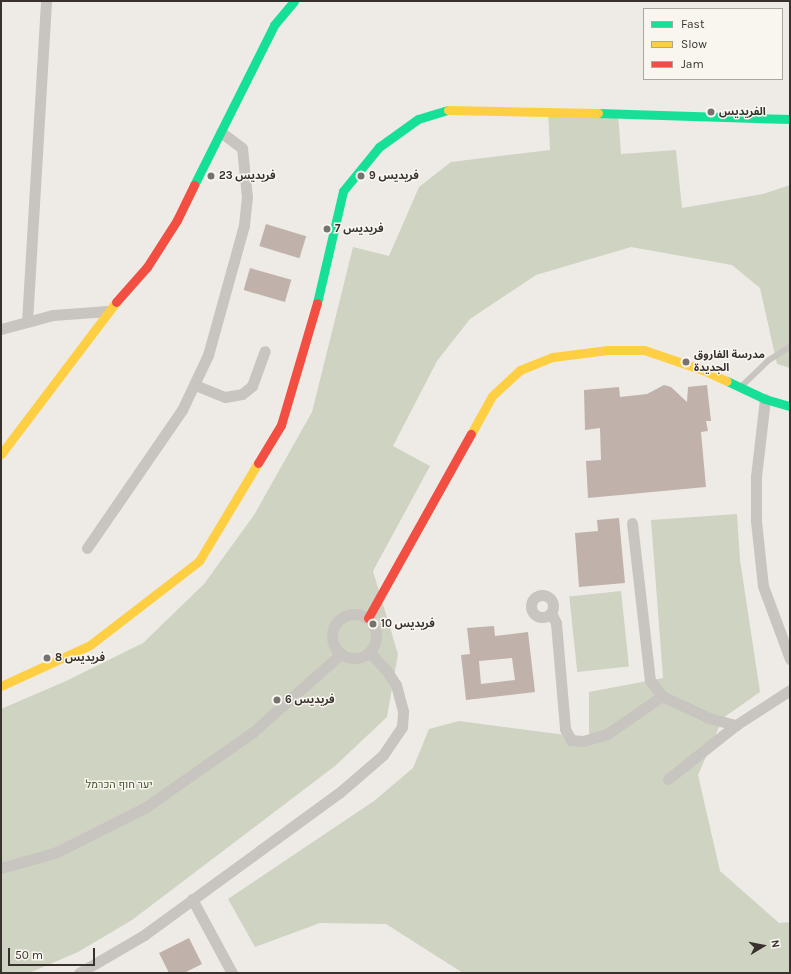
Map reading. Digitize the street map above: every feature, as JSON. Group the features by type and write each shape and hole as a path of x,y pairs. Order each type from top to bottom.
{"street":[{"path":"27,322 46,1"},
{"path":"1,454 108,311 147,267 177,220 274,25 294,1"},
{"path":"1,686 90,644 198,561 281,426 315,314 343,191 379,147 418,119 452,109 790,119"},
{"path":"87,548 182,410 208,356 246,212 247,197 242,148 221,132"},
{"path":"1,329 53,315 108,311"},
{"path":"368,618 492,396 520,370 553,357 608,350 644,350 703,370 765,399 790,406"},
{"path":"195,385 225,397 242,394 252,386 265,351"},
{"path":"765,399 756,477 756,521 763,586 790,659"},
{"path":"632,523 650,680 662,696 709,718 736,725"},
{"path":"551,612 556,623 565,730 571,740 583,741 607,734 662,696"},
{"path":"348,614 362,615 368,618 376,631 374,646 369,652 355,658 341,654 333,642 333,628 337,622 348,614"},
{"path":"79,973 125,948 362,775 396,740 402,727 401,696 387,671 369,652"},
{"path":"1,868 57,852 146,807 253,732 341,654"},
{"path":"668,779 736,725 790,690"},
{"path":"192,899 232,973"}],"lane":[{"path":"740,388 769,360 790,347"}],"green space":[{"name":"יער חוף הכרמל","path":"548,110 618,113 621,154 676,150 682,208 763,194 790,185 790,368 777,364 760,288 732,265 631,247 536,275 470,319 437,361 393,446 430,466 373,571 398,654 387,717 335,766 132,920 78,952 29,973 1,973 1,709 66,681 143,643 204,584 254,515 312,412 353,247 389,256 419,187 451,162 550,150"},
{"path":"737,514 740,560 760,692 723,718 698,775 720,871 779,923 790,922 790,973 463,973 386,924 320,923 255,947 228,899 374,801 413,768 429,729 459,721 589,738 589,692 663,678 651,520"},
{"path":"621,591 629,667 577,672 569,596"}],"building":[{"path":"266,224 306,236 299,258 259,246"},
{"path":"250,268 291,280 285,302 244,290"},
{"path":"664,385 671,387 687,402 688,387 707,385 711,421 706,421 708,431 701,432 706,487 588,498 586,461 601,460 600,428 585,430 584,390 619,387 620,397 647,394"},
{"path":"619,518 625,583 579,587 575,533 598,531 597,520"},
{"path":"494,626 495,636 528,632 535,692 466,700 461,655 470,654 467,628","holes":["512,658 515,680 481,684 479,661"]},
{"path":"189,938 202,964 184,973 169,973 159,953"}],"traffic: fast":[{"path":"194,185 274,25 294,1"},
{"path":"317,303 343,191 379,147 418,119 448,110"},
{"path":"598,113 790,119"},
{"path":"727,381 765,399 790,406"}],"traffic: slow":[{"path":"448,110 598,113"},
{"path":"1,454 116,302"},
{"path":"471,434 492,396 520,370 553,357 608,350 644,350 703,370 727,381"},
{"path":"1,686 90,645 199,561 258,463"}],"traffic: jam":[{"path":"116,302 147,267 177,220 194,185"},
{"path":"258,463 281,425 317,303"},
{"path":"368,618 471,434"}],"place":[{"name":"الفريديس","path":"711,112"},
{"name":"فريديس 23","path":"211,176"},
{"name":"فريديس 9","path":"361,176"},
{"name":"فريديس 7","path":"327,229"},
{"name":"مدرسة الفاروق الجديدة","path":"686,362"},
{"name":"فريديس 10","path":"373,624"},
{"name":"فريديس 8","path":"47,658"},
{"name":"فريديس 6","path":"277,700"}]}
